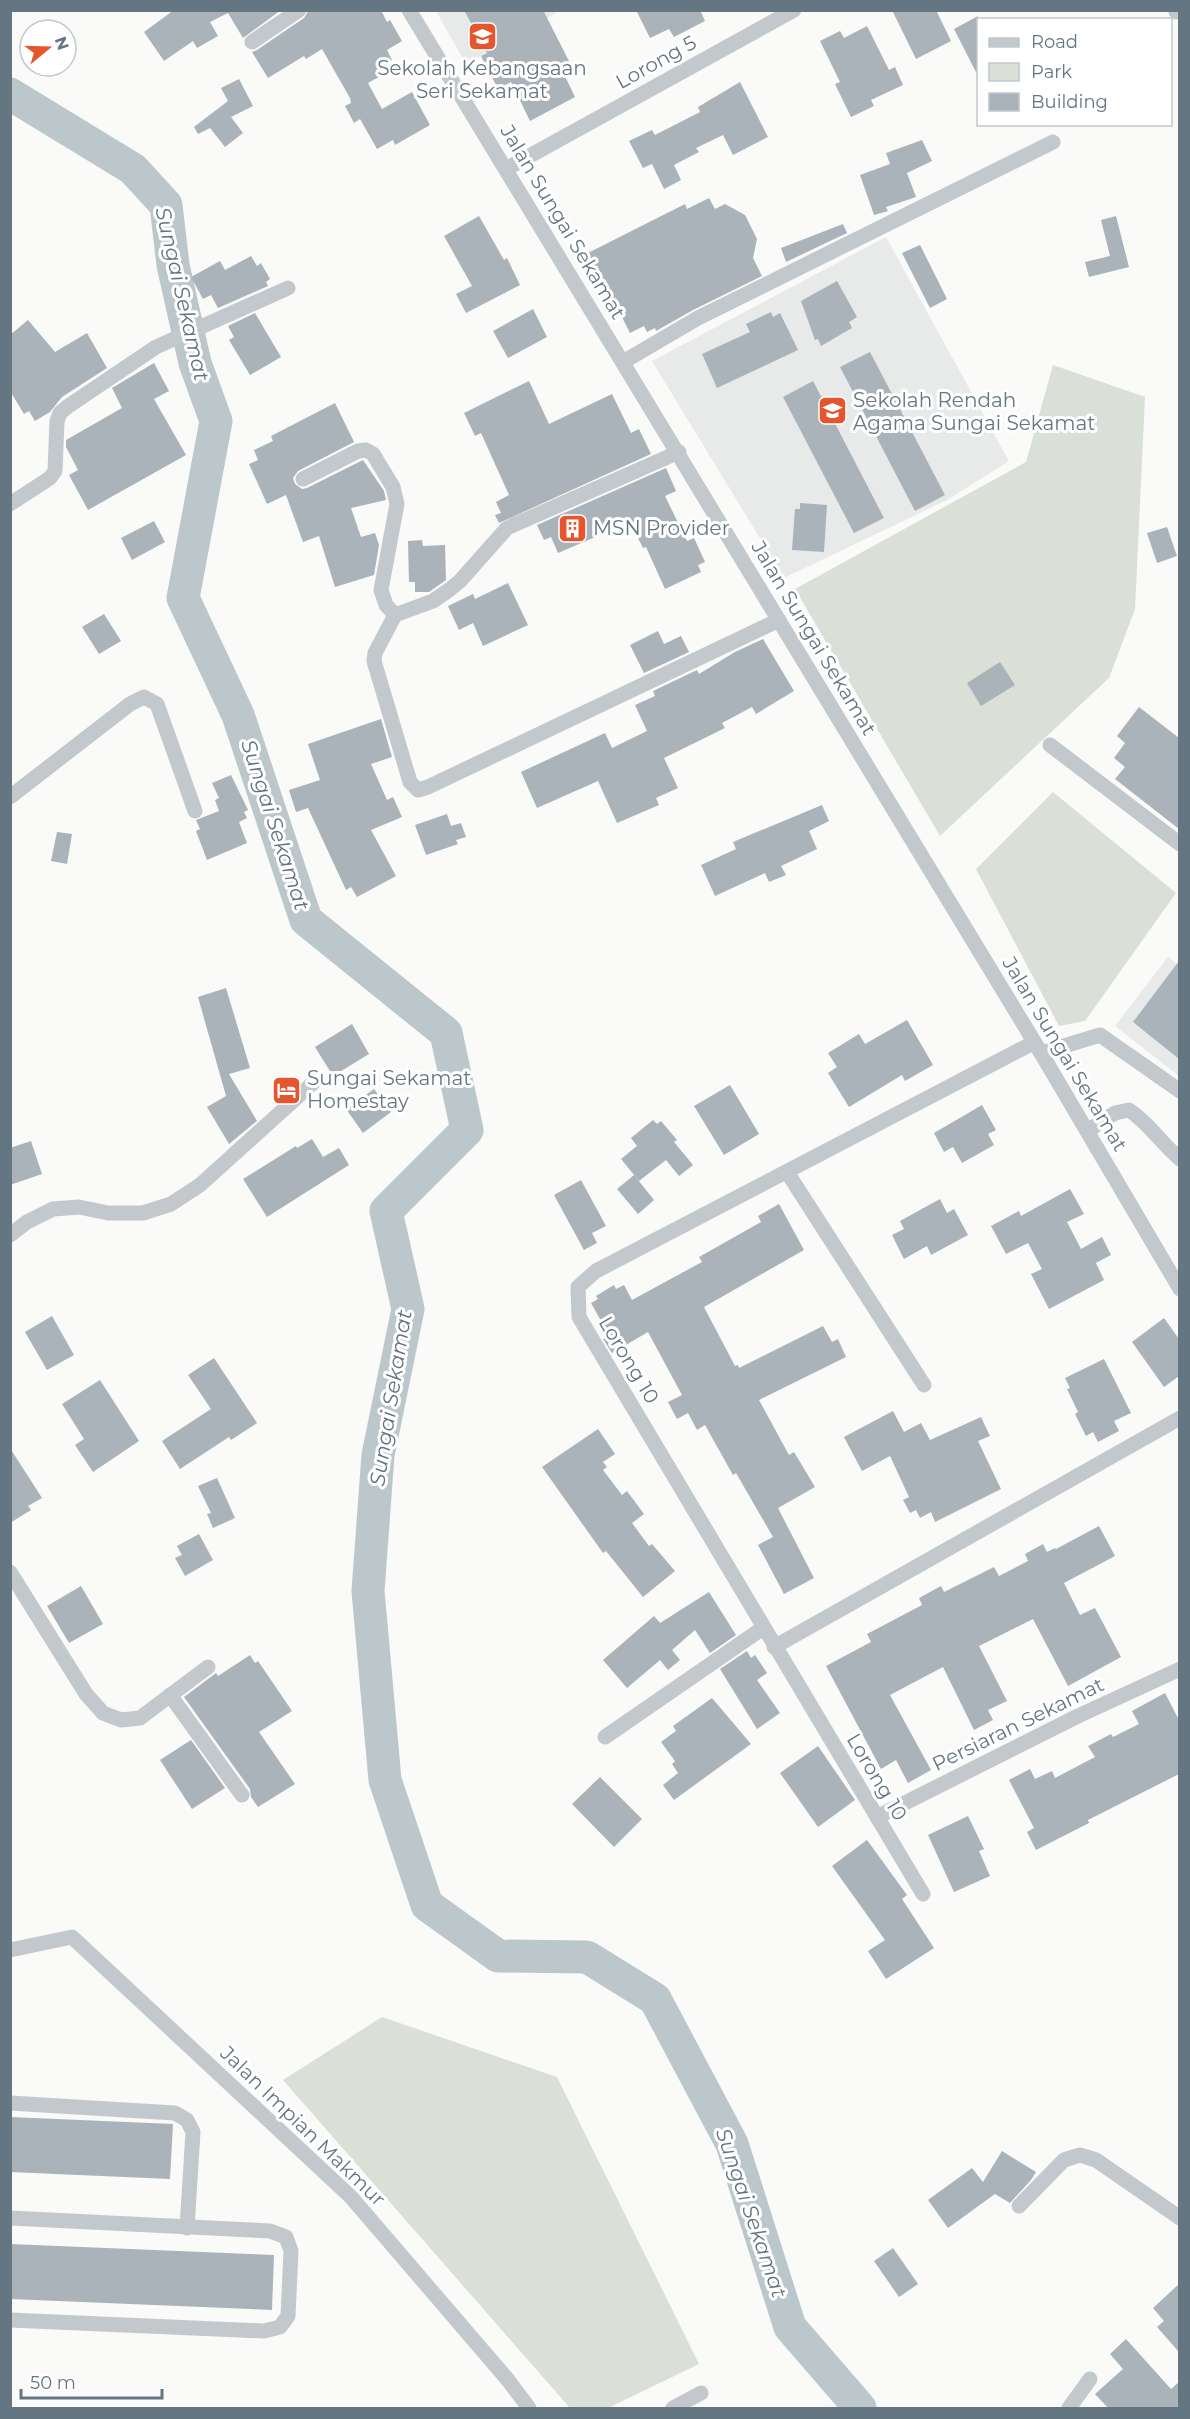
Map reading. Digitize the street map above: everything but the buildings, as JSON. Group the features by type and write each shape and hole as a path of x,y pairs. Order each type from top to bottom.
{"street":[{"path":"252,42 299,10"},
{"name":"Jalan Sungai Sekamat","path":"409,10 679,452 1087,1131 1179,1289"},
{"name":"Lorong 5","path":"506,169 795,10"},
{"path":"623,362 698,318 1053,142"},
{"path":"10,504 50,478 55,471 57,421 60,413 156,347 288,288"},
{"path":"303,479 358,451 366,450 373,454 393,487 397,504 381,590 386,605 395,615"},
{"path":"679,452 507,528 460,581 449,590 433,601 395,615 375,653 374,661 410,782 418,790 428,787 779,620"},
{"path":"10,797 130,704 144,697 157,704 195,811"},
{"path":"1050,745 1179,844"},
{"name":"Lorong 10","path":"922,1894 579,1317 578,1287 596,1271 787,1172 1037,1048 1100,1035 1179,1091"},
{"path":"10,1235 27,1222 53,1209 79,1207 108,1213 143,1213 171,1204 200,1185 313,1083"},
{"path":"1087,1131 1115,1113 1129,1110 1142,1118 1159,1140 1179,1159"},
{"path":"787,1172 924,1385"},
{"path":"774,1647 1179,1418"},
{"path":"10,1572 86,1694 104,1713 121,1720 140,1718 207,1667"},
{"path":"605,1737 763,1628"},
{"name":"Persiaran Sekamat","path":"877,1817 1078,1716 1179,1669"},
{"path":"170,1695 242,1796"},
{"name":"Jalan Impian Makmur","path":"10,1950 72,1937 351,2196 508,2380 529,2409"},
{"path":"10,2103 175,2113 187,2120 193,2132 187,2228"},
{"path":"1019,2206 1064,2160 1080,2154 1096,2160 1179,2218"},
{"path":"10,2218 270,2231 286,2237 291,2251 288,2316 280,2327 264,2331 10,2320"},
{"path":"1069,2409 1090,2379"},
{"path":"673,2409 701,2393"}],"shaded area":[{"name":"Sekolah Kebangsaan Seri Sekamat","path":"436,11 559,11 466,64"},
{"name":"Sekolah Rendah Agama Sungai Sekamat","path":"886,237 1009,461 947,500 784,578 652,361"},
{"path":"1168,957 1179,966 1179,1076 1115,1026"}],"green space":[{"path":"1053,365 1145,397 1135,609 1109,678 940,836 795,589 1026,462"},
{"path":"1053,792 1176,893 1085,1021 1059,1026 976,869"},
{"path":"382,2017 557,2077 699,2364 608,2408 570,2408 283,2080"}],"waterway":[{"name":"Sungai Sekamat","path":"10,94 133,169 166,205 173,265 195,363 216,421 183,598 238,715 306,920 446,1033 467,1130 386,1211 408,1309 378,1455 368,1591 385,1780 427,1905 498,1956 587,1957 655,1999 732,2144 790,2327 860,2408"}],"place":[{"name":"Sekolah Kebangsaan Seri Sekamat","path":"482,37"},
{"name":"Sekolah Rendah Agama Sungai Sekamat","path":"832,411"},
{"name":"MSN Provider","path":"572,528"},
{"name":"Sungai Sekamat Homestay","path":"286,1090"}]}
